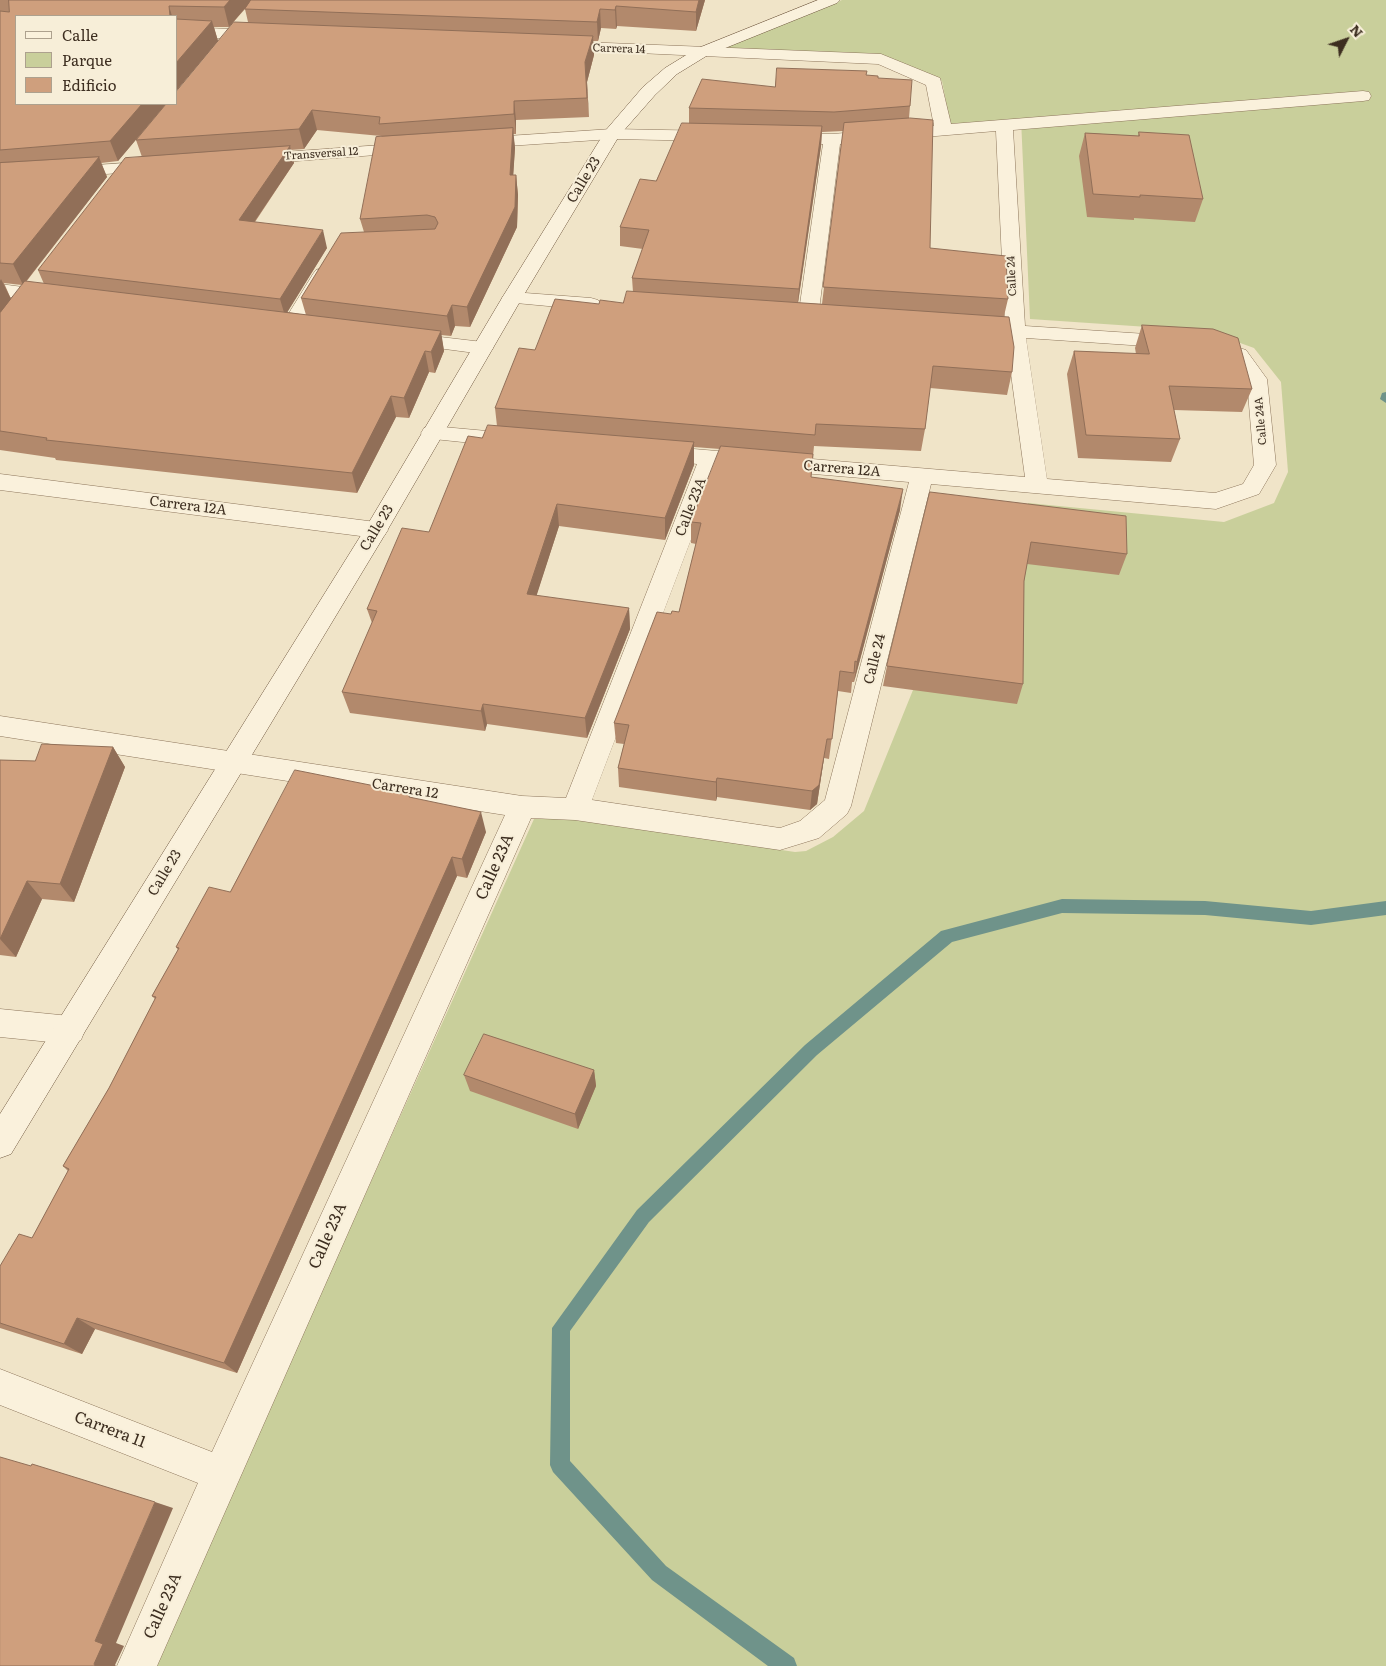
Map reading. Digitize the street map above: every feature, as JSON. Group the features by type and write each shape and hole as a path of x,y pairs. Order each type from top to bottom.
{"street":[{"name":"Calle 23","path":"0,1143 232,761 376,530 512,298 612,134 656,84 671,71 702,52 832,0"},
{"path":"178,32 240,27 274,36"},
{"path":"222,49 240,27"},
{"name":"Carrera 14","path":"543,46 881,59 934,82 943,129"},
{"path":"772,138 832,139 1363,96"},
{"name":"Calle 24","path":"1004,125 1015,332 1037,486"},
{"path":"463,144 612,134 732,137"},
{"path":"808,318 832,139"},
{"name":"Transversal 12","path":"234,160 424,147"},
{"path":"113,184 137,153"},
{"path":"0,177 175,164"},
{"path":"291,326 334,255"},
{"path":"0,290 68,299"},
{"path":"512,298 610,305"},
{"path":"956,328 1015,332"},
{"name":"Calle 24A","path":"1015,332 1207,344 1238,355 1257,378 1265,465 1251,489"},
{"path":"387,337 483,348"},
{"path":"432,434 542,443"},
{"name":"Carrera 12A","path":"641,451 1216,501 1251,489"},
{"name":"Calle 23A","path":"575,809 711,457"},
{"name":"Calle 24","path":"809,830 837,806 922,476"},
{"name":"Carrera 12A","path":"0,482 376,530"},
{"name":"Carrera 12","path":"0,726 522,807 575,809 780,839 809,830"},
{"name":"Calle 23A","path":"137,1666 220,1474 522,807"},
{"path":"0,1023 70,1030"},
{"name":"Carrera 11","path":"0,1387 220,1474"}],"green space":[{"path":"842,0 1386,0 1386,1666 153,1666 534,819 573,819 795,852 806,851 833,837 864,811 913,690 1018,667 1028,503 1224,522 1274,503 1288,472 1281,382 1254,348 1207,331 1030,319 1021,119 950,124 942,81 883,56 719,49"}],"building":[{"path":"9,0 230,0 224,7 169,6 170,15 15,15 15,105 141,105 110,141 0,150 0,11 9,12"},
{"path":"251,0 699,0 696,12 616,6 615,10 600,9 597,22 245,9"},
{"path":"178,19 212,21 178,61"},
{"path":"234,22 593,36 585,62 587,98 514,101 514,114 379,124 380,117 312,110 299,129 136,140 165,105 178,105 178,90"},
{"path":"777,68 867,71 866,75 878,76 878,78 912,80 910,106 834,112 689,108 702,79 775,87"},
{"path":"910,118 933,120 930,248 1006,256 1008,299 823,287 844,123"},
{"path":"682,123 822,126 799,289 632,278 649,230 620,227 640,179 656,181"},
{"path":"513,128 510,175 516,175 515,207 467,307 452,305 447,316 301,298 341,233 435,229 438,223 435,217 427,215 360,219 376,137"},
{"path":"1139,132 1189,135 1203,199 1093,194 1085,133 1139,136"},
{"path":"290,146 239,220 323,230 280,299 38,270 125,158"},
{"path":"99,157 13,264 0,263 0,163"},
{"path":"25,281 441,331 431,352 425,351 404,398 391,396 352,473 46,440 47,438 0,431 0,313"},
{"path":"627,291 1009,317 1014,347 1012,372 933,366 925,429 816,424 815,435 495,408 519,348 535,350 555,299 599,304 600,300 623,303"},
{"path":"1142,325 1213,329 1238,338 1252,389 1169,386 1180,439 1086,435 1074,351 1149,354"},
{"path":"488,425 694,442 665,518 557,504 527,594 629,608 585,718 483,704 481,711 342,692 377,611 367,609 402,528 429,532 468,436 482,438"},
{"path":"721,446 813,454 811,477 903,489 857,662 855,661 854,673 840,671 832,739 827,739 819,785 812,791 717,778 716,782 618,768 629,725 614,723 657,612 671,614 672,611 679,612 701,523 691,522"},
{"path":"930,492 1126,516 1127,554 1031,542 1024,581 1023,684 887,666"},
{"path":"42,744 113,747 60,884 27,881 0,939 0,760 35,761"},
{"path":"295,770 410,793 409,797 481,812 462,859 452,857 224,1363 77,1318 64,1344 0,1323 0,1266 19,1234 32,1238 69,1169 63,1166 109,1088 156,997 152,996 179,948 176,947 209,887 230,892"},
{"path":"484,1034 594,1070 575,1114 464,1075"},
{"path":"0,1457 31,1466 32,1464 155,1502 95,1641 103,1644 94,1664 95,1666 0,1666"}],"waterway":[{"path":"786,1666 659,1573 560,1465 561,1328 643,1216 811,1050 947,936 1062,906 1205,908 1311,918 1386,908"}]}
